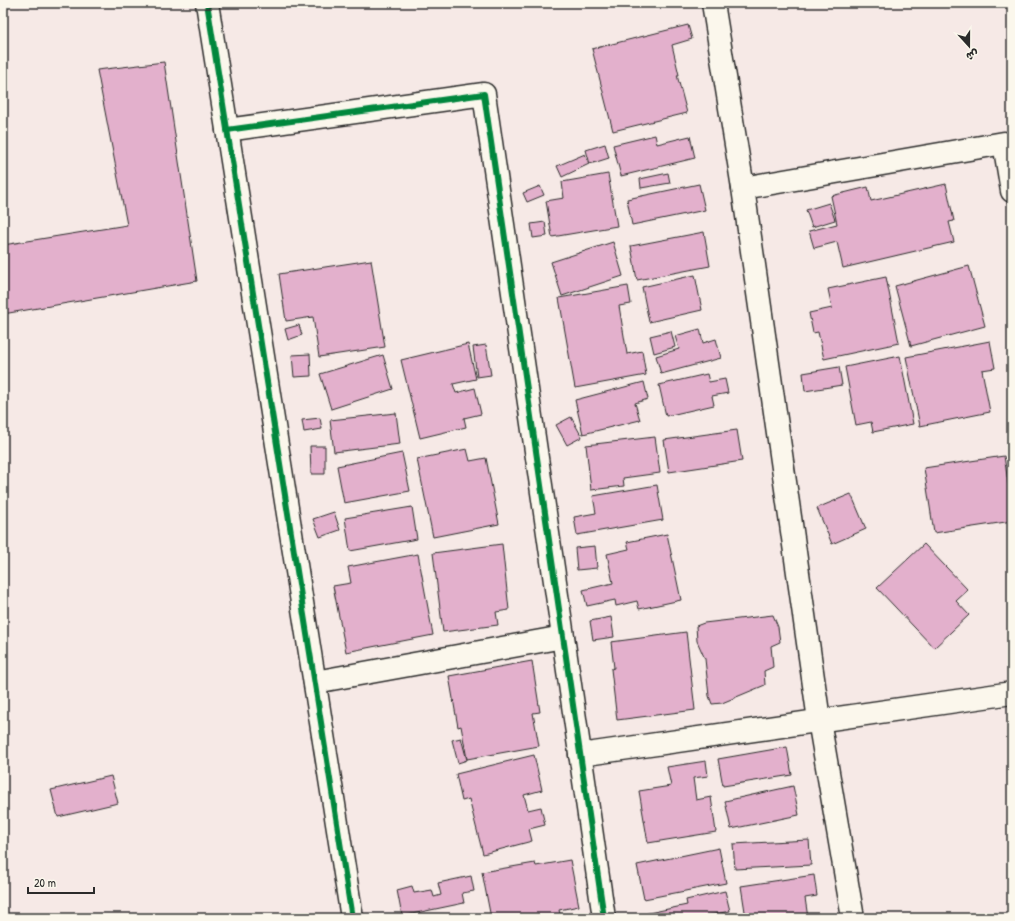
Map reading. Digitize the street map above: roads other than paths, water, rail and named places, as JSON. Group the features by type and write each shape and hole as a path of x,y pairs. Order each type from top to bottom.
{"street":[{"path":"207,3 352,918"},
{"path":"713,3 743,188 819,720 853,918"},
{"path":"227,130 484,94 604,918"},
{"path":"743,188 1004,143 1012,191"},
{"path":"315,682 564,637"},
{"path":"580,756 1012,692"}]}
